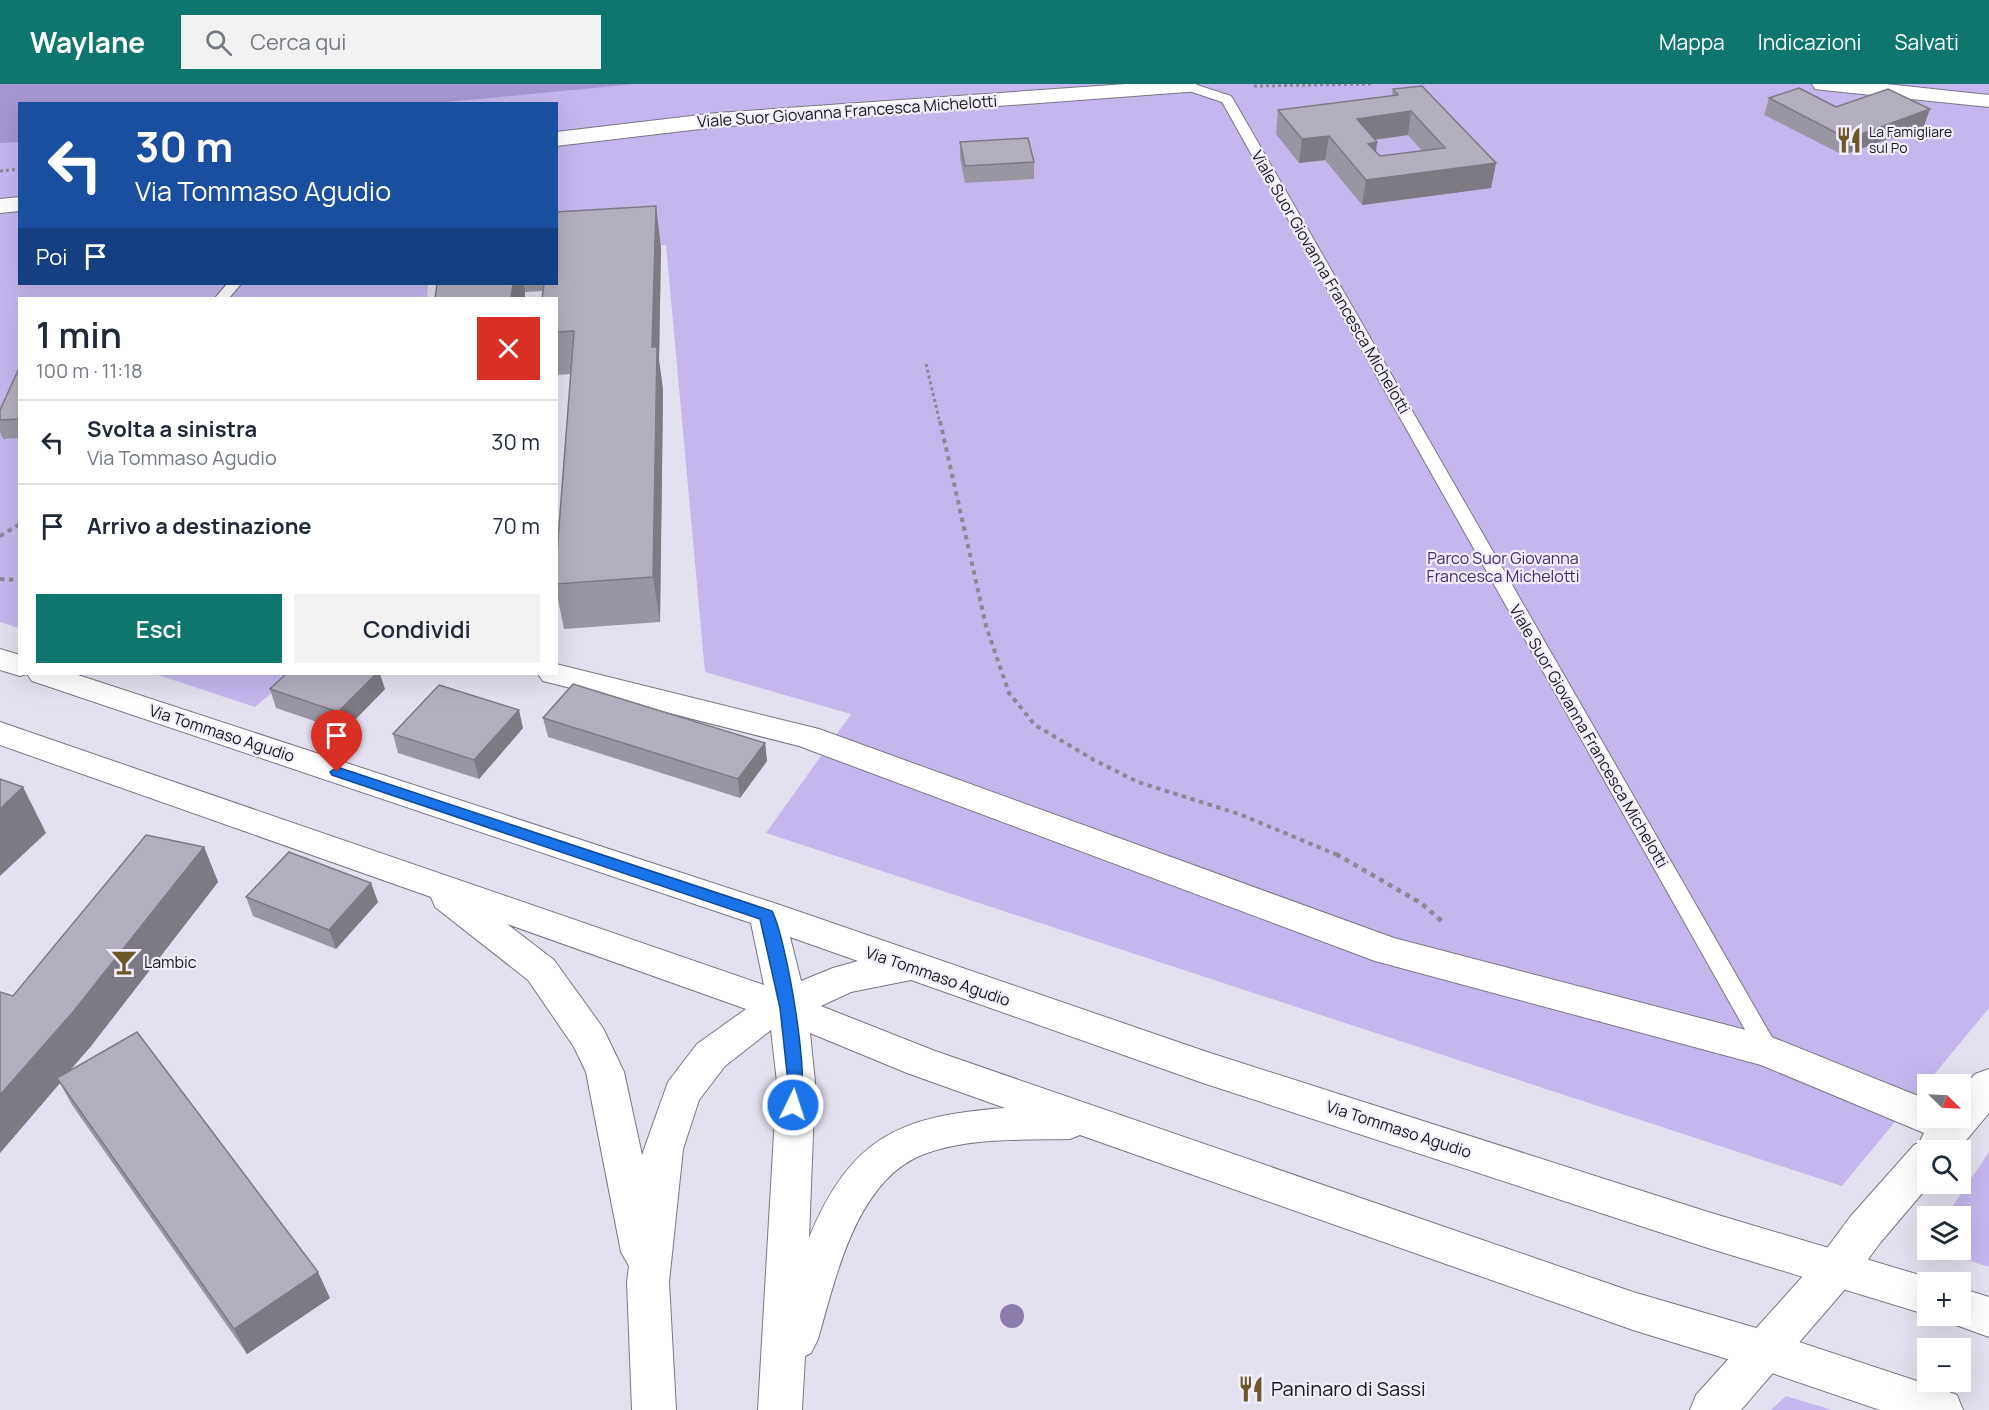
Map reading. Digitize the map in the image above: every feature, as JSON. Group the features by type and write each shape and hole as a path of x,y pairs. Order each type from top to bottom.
{"main road":[{"path":"1823,84 1989,101"},
{"name":"Viale Suor Giovanna Francesca Michelotti","path":"558,140 717,120 1187,86"},
{"path":"0,206 18,204"},
{"path":"0,659 18,665"},
{"name":"Via Tommaso Agudio","path":"46,675 767,915 1203,1067 1708,1230 1917,1293"},
{"path":"558,675 807,737 1388,951 1769,1052 1929,1140"},
{"path":"0,733 788,1008 921,1062 1088,1121 1633,1311 1763,1350 1941,1410"},
{"path":"425,880 541,970 590,1039 605,1072 648,1282 654,1410"},
{"path":"767,915 788,1008 796,1082 781,1396"},
{"path":"648,1282 663,1149 682,1093 711,1054 754,1021 788,1008 818,989 846,978 912,966"},
{"path":"1942,1140 1989,1085"},
{"path":"781,1396 824,1248 854,1189 883,1157 906,1143 991,1125 1088,1121"},
{"path":"1712,1410 1837,1268 1865,1230 1917,1169"},
{"path":"1971,1311 1989,1317"}],"lane":[{"name":"Viale Suor Giovanna Francesca Michelotti","path":"1187,86 1227,99 1769,1052"},
{"path":"223,297 233,285"}],"path":[{"path":"1187,86 1373,84"},
{"path":"0,171 18,169"},
{"path":"926,364 962,513 986,626 1009,693 1035,725 1094,760 1138,782 1239,814 1345,858 1421,903 1447,926"},
{"path":"0,536 18,525"},
{"path":"0,579 18,580"}],"green space":[{"name":"Parco Suor Giovanna Francesca Michelotti","path":"431,84 1989,84 1989,1008 1934,1074 1917,1074 1917,1095 1842,1186 766,833 851,714 705,672 666,245 558,248 558,102 243,102"},
{"path":"18,122 18,285 428,285 427,297 18,297 18,628 0,622 0,123"},
{"path":"158,675 292,675 255,707"},
{"path":"1989,1152 1989,1267 1967,1260 1971,1260 1971,1206 1953,1206 1961,1194 1971,1194 1971,1179"},
{"path":"1786,1396 1832,1410 1771,1410"}],"shaded area":[{"path":"0,84 635,84 448,102 18,102 18,142 0,143"}],"building":[{"path":"1422,86 1496,163 1366,180 1329,136 1302,139 1278,110 1398,95 1393,89","holes":["1411,111 1445,148 1380,156 1368,144 1377,142 1357,119"]},
{"path":"1799,88 1836,107 1888,89 1930,109 1848,139 1769,98"},
{"path":"1028,138 1034,162 965,166 960,142"},
{"path":"656,206 652,347 657,347 653,577 558,584 558,540 574,331 558,332 558,297 542,297 544,285 558,285 558,212"},
{"path":"437,285 513,285 511,297 435,297"},
{"path":"18,370 18,419 0,420 0,410"},
{"path":"285,675 375,675 338,712 270,689"},
{"path":"573,684 765,743 738,779 543,718"},
{"path":"439,685 519,710 474,760 393,734"},
{"path":"0,779 23,787 0,809"},
{"path":"146,835 204,847 73,1012 0,1095 0,992 13,996"},
{"path":"289,852 371,883 329,930 246,897"},
{"path":"137,1032 318,1272 234,1329 57,1078"}],"place":[{"name":"La Famigliare sul Po","path":"1849,140"},
{"name":"Lambic","path":"124,962"},
{"name":"Paninaro di Sassi","path":"1251,1389"}],"route":[{"path":"337,772 767,915 788,1008 796,1082 793,1105"}]}
